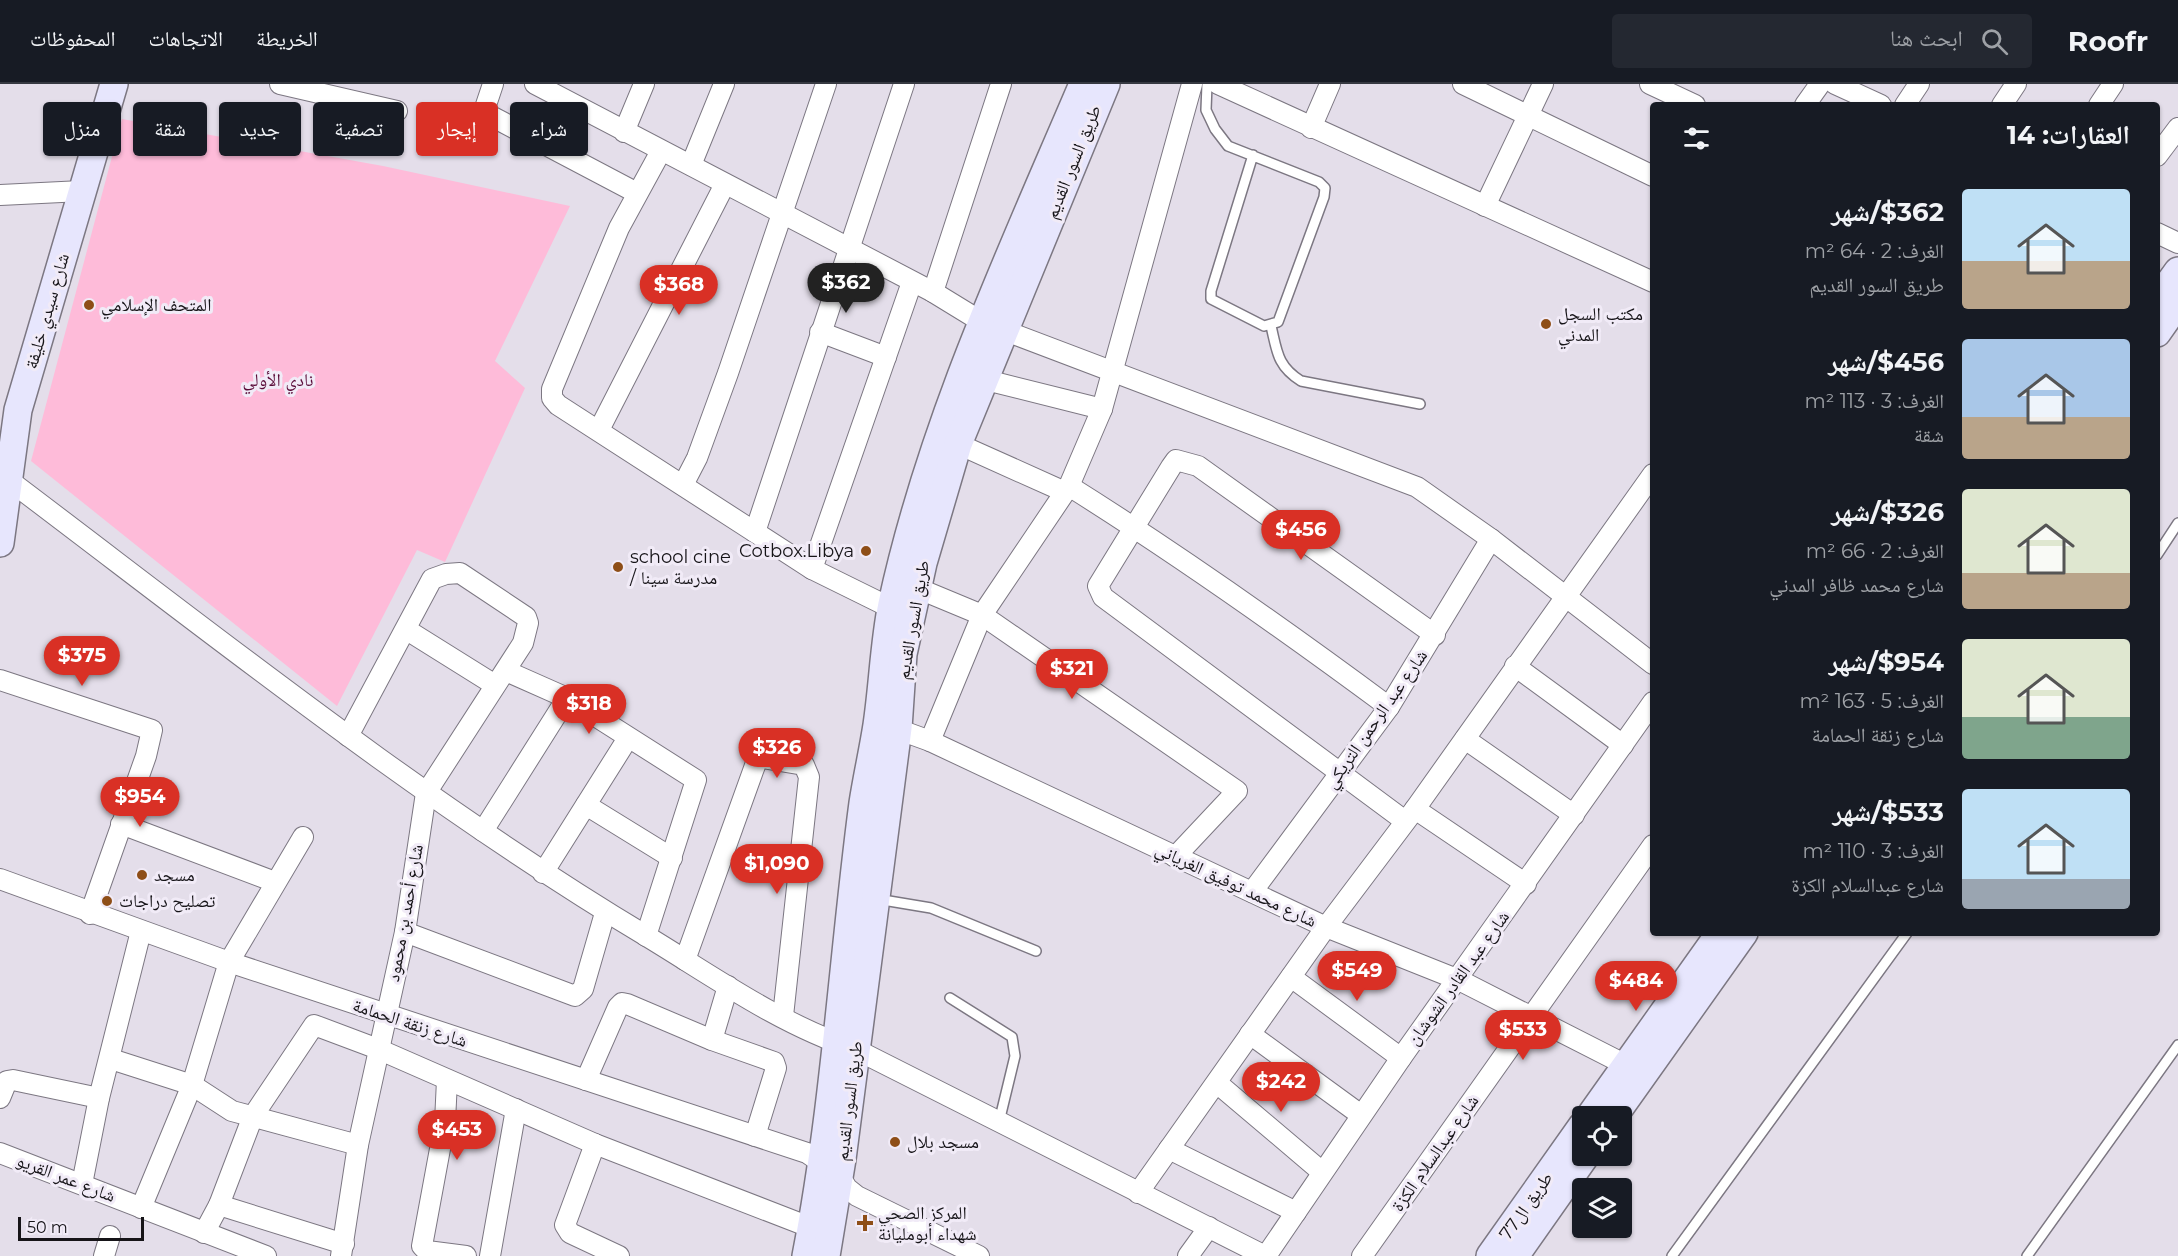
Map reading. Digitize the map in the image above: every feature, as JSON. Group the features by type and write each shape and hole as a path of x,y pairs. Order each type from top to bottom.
{"main road":[{"name":"شارع سيدي خليفة","path":"0,543 10,481 9,409 82,191 114,84"},
{"name":"طريق السور القديم","path":"826,1256 830,1169 846,1046 864,801 888,726 918,588 958,444 982,379 994,328 1083,84"},
{"name":"طريق السور القديم","path":"846,1046 875,898 888,726 891,608 935,452 1106,84"},
{"path":"2160,296 2178,271"},
{"path":"2160,329 2178,303"},
{"path":"1620,1106 1704,973 1719,936"},
{"path":"1597,1106 1626,1065 1704,973 1741,936"},
{"name":"طريق ال77","path":"1490,1256 1572,1140"},
{"name":"طريق ال77","path":"1515,1256 1578,1166"},
{"name":"طريق السور القديم","path":"806,1256 830,1169"}],"street":[{"path":"280,84 358,102"},
{"path":"493,84 485,108 491,116 637,193"},
{"path":"535,84 567,92 624,132 933,292 994,328 1417,487 1491,539 1650,662"},
{"path":"624,132 644,84"},
{"path":"691,165 724,84"},
{"path":"683,485 697,459 728,373 826,84"},
{"path":"755,532 904,84"},
{"path":"933,292 1001,84"},
{"path":"930,741 982,615 1067,489 1102,409 1114,373 1192,84"},
{"path":"1218,84 1242,89 1311,128 1650,281"},
{"path":"1311,128 1330,84"},
{"path":"1463,84 1650,175"},
{"path":"1485,206 1543,84"},
{"path":"1650,84 1689,102"},
{"path":"1807,102 1821,84"},
{"path":"1835,84 1874,102"},
{"path":"1907,102 1919,84"},
{"path":"2004,102 2016,84"},
{"path":"2100,102 2113,84"},
{"path":"2160,152 2178,128"},
{"path":"661,151 619,228 552,389 552,398 558,405 812,569 891,608"},
{"path":"599,430 725,184"},
{"path":"0,195 82,191"},
{"path":"2160,234 2178,243"},
{"path":"812,569 912,282"},
{"path":"820,332 886,357"},
{"path":"982,379 1102,409"},
{"path":"958,444 1067,489 1134,527 1274,622 1389,707"},
{"path":"1435,635 1208,473 1183,460 1176,460 1171,467 1098,586 1103,597 1338,773 1526,884"},
{"path":"1138,1193 1326,927 1465,739 1564,596 1650,478"},
{"path":"10,481 426,793 605,913 783,1016 999,1122 1034,1132 1138,1193 1265,1256"},
{"name":"شارع عبد الرحمن التريكي","path":"1252,892 1389,707 1435,635 1491,539"},
{"name":"شارع أحمد بن محمود","path":"343,1250 358,1145 405,932 426,793 501,678 527,632 528,623 526,617 460,573 446,574 432,579 407,630"},
{"path":"918,588 982,615 1237,791 1175,857"},
{"path":"348,736 407,630 501,678 567,698 696,780 646,936"},
{"path":"1515,666 1623,745"},
{"path":"0,680 152,730 146,756 90,914"},
{"path":"483,831 567,698"},
{"name":"شارع عبد القادر الشوشان","path":"1265,1256 1361,1115 1459,980 1650,706"},
{"name":"شارع محمد توفيق الغرياني","path":"888,726 930,741 1326,927 1459,980 1626,1065"},
{"path":"543,873 628,738"},
{"path":"1465,739 1574,815"},
{"path":"685,960 757,760 804,765 808,777 783,1016"},
{"path":"585,806 672,858"},
{"path":"121,824 275,882"},
{"path":"141,1208 192,1085 229,962 303,837"},
{"name":"شارع عبدالسلام الكزة","path":"1362,1256 1650,848"},
{"name":"شارع زنقة الحمامة","path":"0,879 90,914 229,962 807,1153 830,1169"},
{"path":"405,932 575,996 584,989 605,913"},
{"path":"82,1184 99,1098 111,1059 141,931"},
{"path":"1291,977 1401,1058"},
{"path":"712,1040 728,986"},
{"path":"586,1080 618,1007 622,1003 712,1040 774,1062 776,1068 755,1136"},
{"path":"204,1233 219,1205 253,1116 310,1026 317,1025 378,1049 595,1144 812,1228"},
{"path":"1250,1034 1361,1115"},
{"path":"111,1059 192,1085 232,1111 358,1145"},
{"path":"0,1098 3,1086 7,1081 13,1080 99,1098"},
{"path":"447,1080 445,1122 422,1246 427,1251 466,1256"},
{"path":"1217,1083 1322,1172"},
{"path":"490,1256 516,1109"},
{"path":"595,1144 565,1225 570,1233 619,1256"},
{"path":"1169,1149 1296,1212"},
{"name":"شارع عمر القريو","path":"1,1159 82,1184 266,1256"},
{"path":"830,1169 856,1196 979,1256"},
{"path":"219,1205 343,1250"},
{"path":"1188,1256 1209,1227"},
{"path":"104,1256 110,1236"}],"lane":[{"path":"1207,84 1206,110 1215,129 1228,146 1253,155 1319,182 1325,188 1324,197 1278,322 1271,326 1264,326 1211,299 1211,291 1253,155"},
{"path":"1271,326 1280,363 1288,373 1301,381 1420,404"},
{"path":"2160,550 2178,523"},
{"path":"875,898 931,908 1036,951"},
{"path":"1672,1256 1905,936"},
{"path":"950,998 1012,1037 1015,1056 999,1122"},
{"path":"2027,1256 2178,1045"}],"green space":[{"name":"نادي الأولي","path":"122,119 133,121 133,156 207,156 207,134 219,136 219,156 301,156 301,151 313,153 313,156 327,156 383,166 570,206 495,361 525,388 445,562 417,550 337,706 31,461 112,156 121,156"}],"place":[{"name":"المتحف الإسلامي","path":"89,305"},
{"name":"مكتب السجل المدني","path":"1546,324"},
{"name":"Cotbox.Libya","path":"866,551"},
{"name":"school cine / مدرسة سينا","path":"618,567"},
{"name":"مسجد","path":"142,875"},
{"name":"تصليح دراجات","path":"107,901"},
{"name":"مسجد بلال","path":"895,1142"},
{"name":"المركز الصحي شهداء أبومليانة","path":"865,1223"}]}
